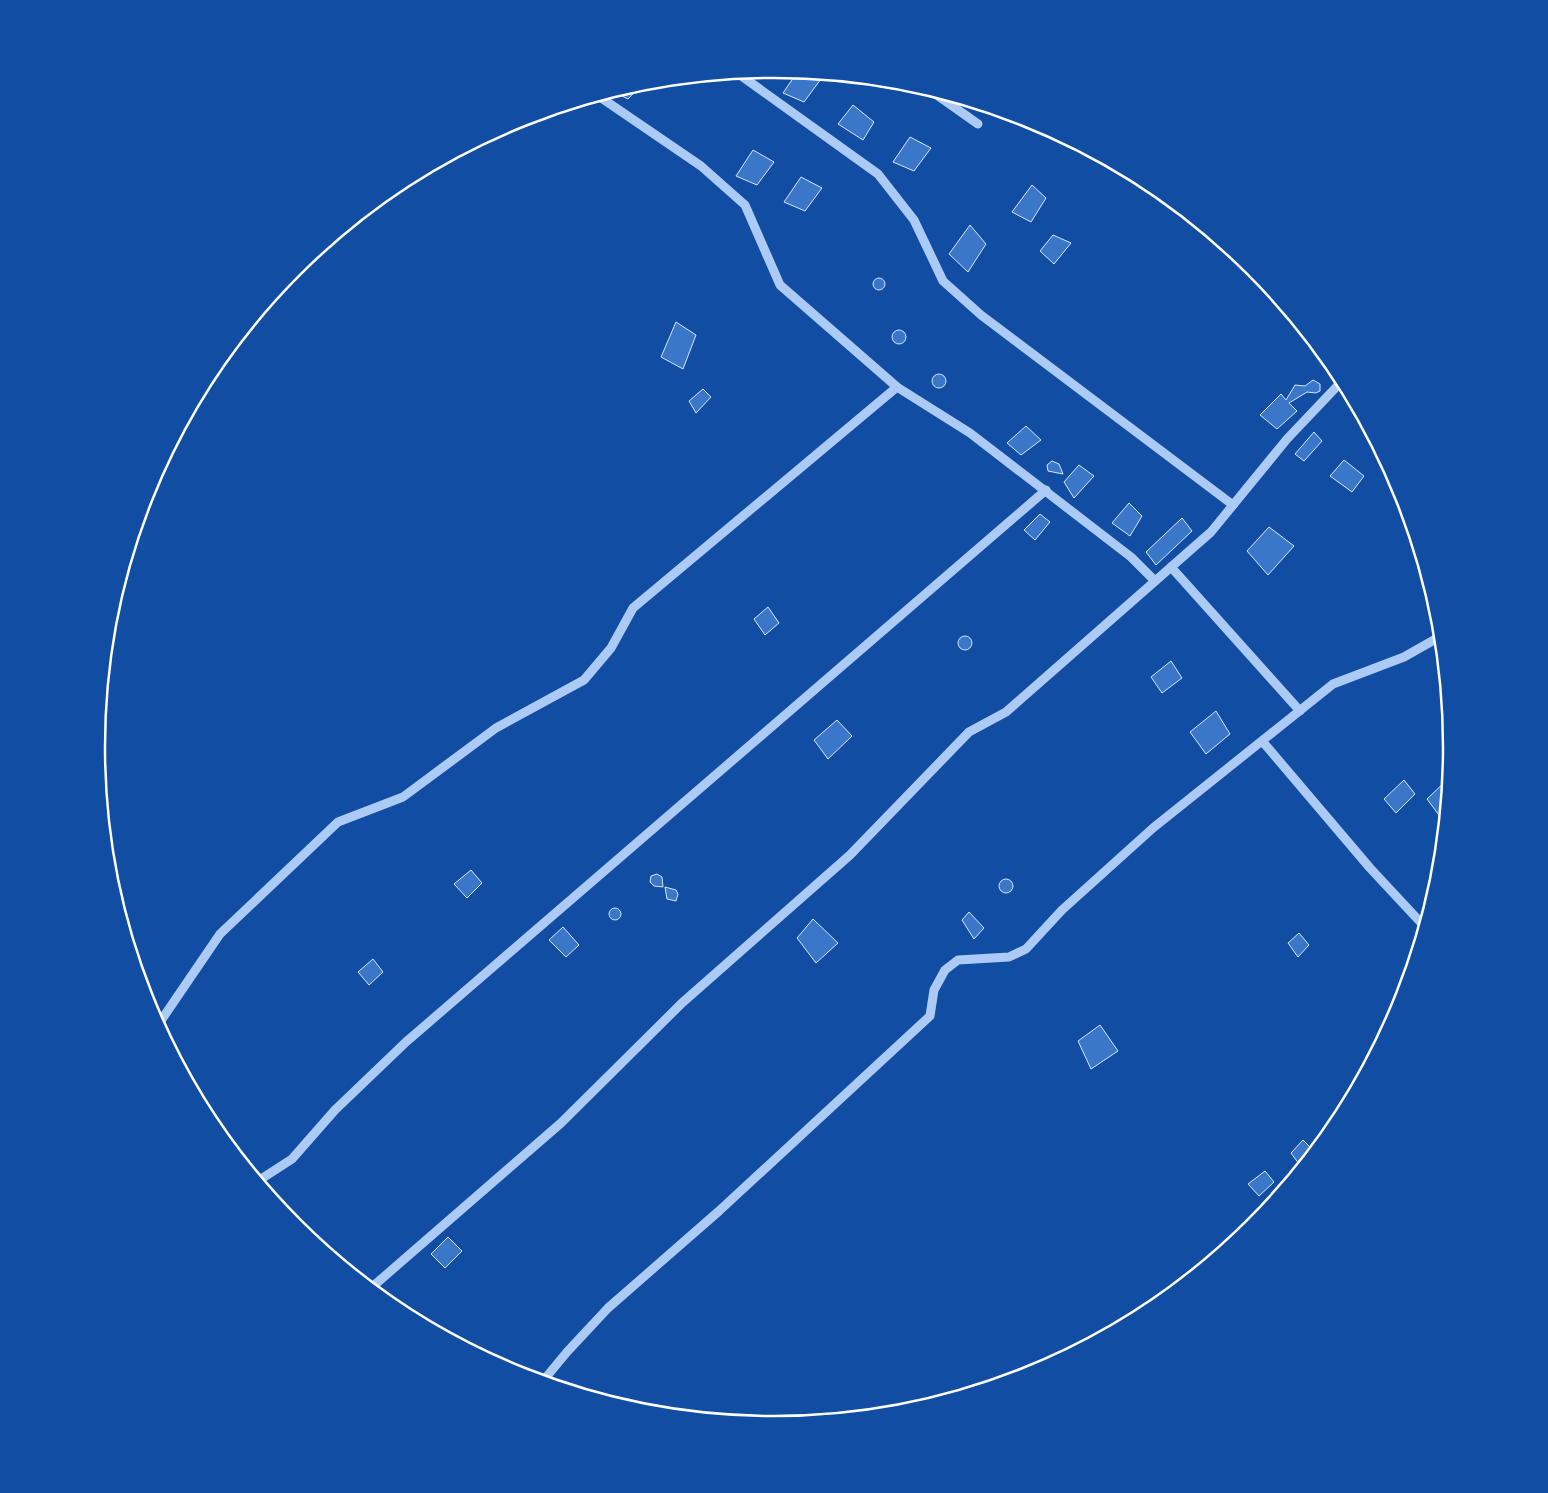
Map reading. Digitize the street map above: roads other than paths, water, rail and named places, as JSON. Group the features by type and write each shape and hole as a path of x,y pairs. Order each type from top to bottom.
{"street":[{"path":"745,79 878,174 914,220 943,281 981,315 1233,504"},
{"path":"603,99 701,166 746,205 780,285 897,387 970,433 1046,490 1131,557 1155,581"},
{"path":"942,99 978,124"},
{"path":"376,1284 561,1123 682,1004 850,855 969,732 1006,712 1211,532 1287,439 1337,386"},
{"path":"163,1018 220,934 338,822 403,797 496,728 584,680 611,648 633,608 897,387"},
{"path":"263,1178 292,1159 335,1110 406,1042 1046,490"},
{"path":"1171,566 1300,711"},
{"path":"548,1376 567,1352 608,1308 719,1211 930,1016 934,990 945,970 958,960 1009,957 1026,949 1062,910 1153,828 1263,742 1333,684 1404,657 1434,640"},
{"path":"1263,742 1370,868 1420,921"}]}
